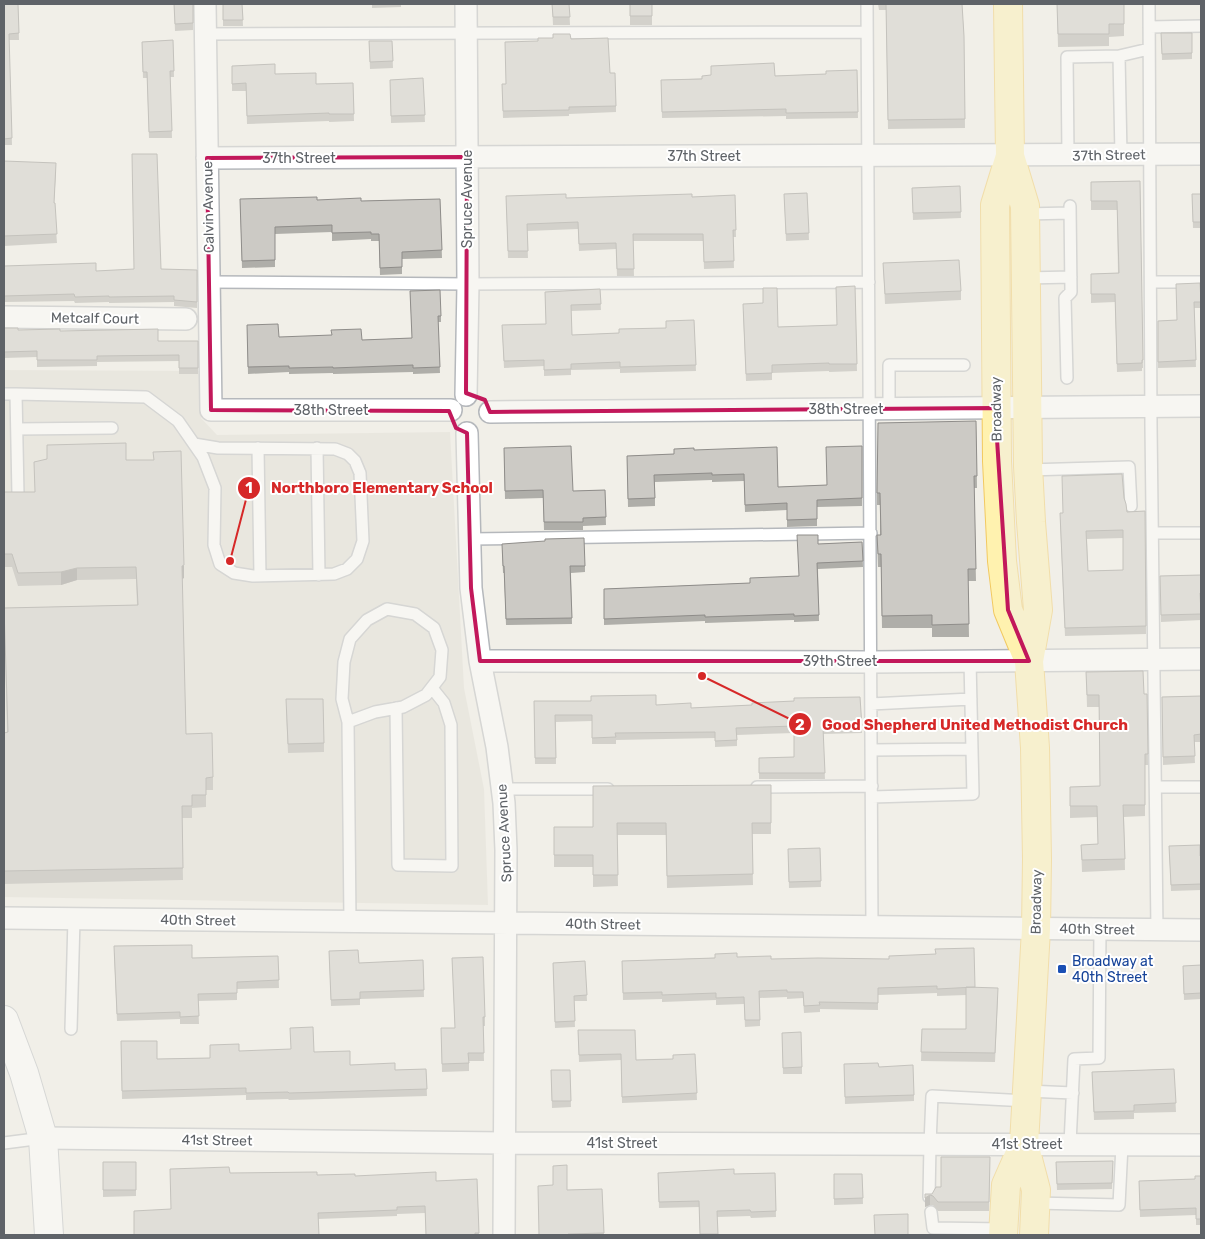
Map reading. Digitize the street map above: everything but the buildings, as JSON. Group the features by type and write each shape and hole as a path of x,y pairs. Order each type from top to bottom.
{"main road":[{"name":"Broadway","path":"1008,4 1010,156 1025,206 1028,470 1038,610 1029,661 1036,795 1036,929 1024,1144 1036,1190 1034,1235"},
{"name":"Broadway","path":"1010,156 994,205 995,408 999,511 1008,610 1029,661"},
{"name":"Broadway","path":"1004,1232 1006,1185 1024,1144"}],"street":[{"name":"Calvin Avenue","path":"205,4 211,410"},
{"name":"Spruce Avenue","path":"466,4 468,284 466,395"},
{"name":"37th Street","path":"207,158 1201,154"},
{"name":"Metcalf Court","path":"4,317 186,320"},
{"path":"466,395 479,396 489,405 490,418 484,428 473,434 461,432 453,423 451,410 456,400 466,395"},
{"name":"38th Street","path":"490,412 1201,406"},
{"name":"38th Street","path":"211,410 451,410"},
{"name":"Spruce Avenue","path":"467,433 471,588 480,661 497,747 507,859 504,1235"},
{"name":"39th Street","path":"480,661 872,662 1201,659"},
{"name":"40th Street","path":"4,918 1201,930"},
{"path":"4,1020 24,1073 43,1138 49,1235"},
{"name":"41st Street","path":"43,1138 504,1143 1201,1145"}],"lane":[{"path":"867,4 869,282 880,409"},
{"path":"1149,4 1157,930"},
{"path":"1149,26 1201,26"},
{"path":"206,34 867,32"},
{"path":"1068,155 1067,57 1119,56 1149,50"},
{"path":"1119,56 1121,155"},
{"path":"1025,214 1070,209 1071,292 1065,298 1067,378"},
{"path":"1026,278 1071,277"},
{"path":"209,282 468,284 869,282"},
{"path":"1151,282 1201,282"},
{"path":"872,926 870,533 880,409 889,365 964,365"},
{"path":"4,394 146,397 178,421 203,457 215,488 214,545 220,564 234,573 260,576 334,574 347,568 357,558 363,541 360,473 348,454 335,448 218,448 194,444"},
{"path":"16,394 18,495"},
{"path":"17,430 112,428"},
{"path":"258,448 260,576"},
{"path":"317,448 319,575"},
{"path":"1028,470 1129,467 1131,506"},
{"path":"471,539 870,533"},
{"path":"1153,533 1201,533"},
{"path":"348,722 375,712 403,707 426,695 440,677 442,650 434,628 415,614 387,609 367,620 350,639 344,662 342,699 348,722 350,921"},
{"path":"744,787 973,794 970,661"},
{"path":"396,708 398,865 452,866 451,725 444,703 432,688"},
{"path":"871,704 971,700"},
{"path":"872,750 972,749"},
{"path":"1156,787 1201,787"},
{"path":"502,790 617,788"},
{"path":"71,1029 74,918"},
{"path":"1070,1144 1074,1059 1099,1058 1100,929"},
{"path":"930,1197 932,1096 1027,1096 1073,1093"},
{"path":"4,1143 43,1138"},
{"path":"1036,1203 1119,1205 1122,1144"},
{"path":"930,1212 933,1228 1004,1232"}],"highlighted area":[{"path":"467,157 466,393 485,400 490,412 995,408 1008,610 1029,661 480,661 471,588 467,433 456,428 449,411 211,410 207,158"}],"shaded area":[{"path":"4,370 199,371 201,418 217,435 450,432 464,688 484,789 488,905 4,897"}],"place":[{"name":"Northboro Elementary School","path":"230,561"},
{"name":"Good Shepherd United Methodist Church","path":"702,676"},
{"name":"Broadway at 40th Street","path":"1062,969"}]}
